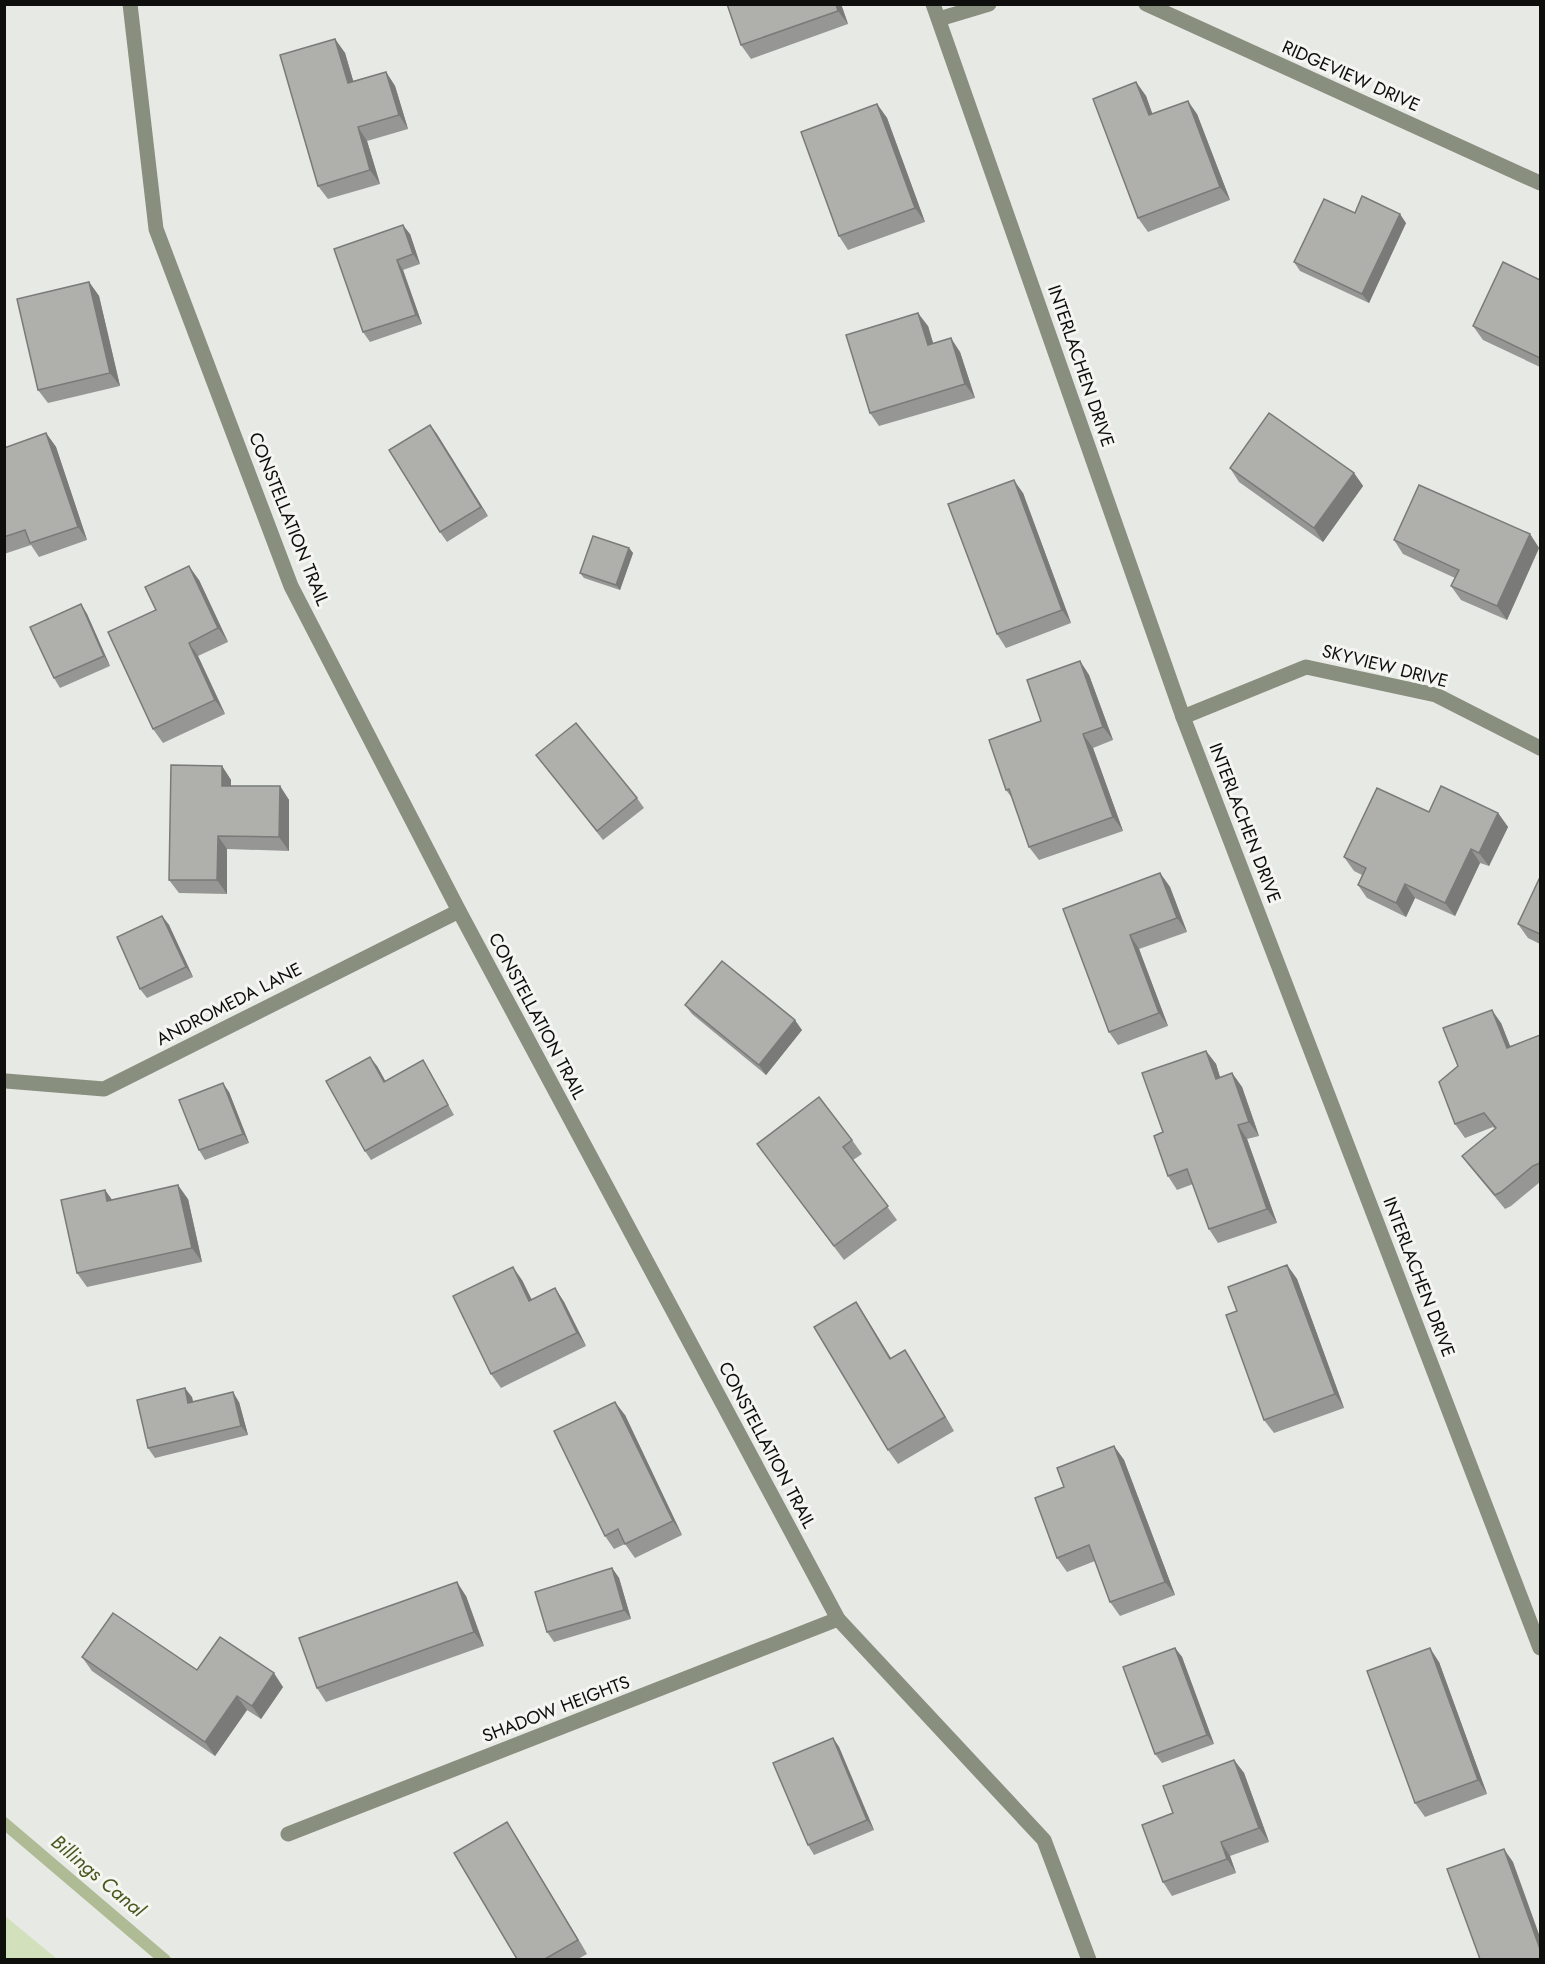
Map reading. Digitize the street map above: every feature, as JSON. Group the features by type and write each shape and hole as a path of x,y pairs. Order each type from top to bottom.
{"street":[{"name":"CONSTELLATION TRAIL","path":"130,4 156,229 291,586 459,911 838,1619 1044,1840 1089,1959"},
{"name":"INTERLACHEN DRIVE","path":"933,4 1183,717 1540,1648"},
{"path":"939,19 989,4"},
{"name":"RIDGEVIEW DRIVE","path":"1146,4 1540,183"},
{"name":"SKYVIEW DRIVE","path":"1183,717 1306,668 1436,695 1540,748"},
{"name":"ANDROMEDA LANE","path":"6,1082 104,1089 459,911"},
{"name":"SHADOW HEIGHTS","path":"288,1834 838,1619"}],"green space":[{"path":"5,1916 57,1959 5,1959"}],"building":[{"path":"727,4 836,4 838,11 741,45"},
{"path":"335,39 348,83 386,72 399,115 358,127 370,170 318,186 280,55"},
{"path":"1136,82 1149,115 1188,101 1220,187 1138,218 1093,99"},
{"path":"877,104 915,208 839,236 801,132"},
{"path":"1362,196 1400,214 1362,294 1294,262 1324,199 1355,213"},
{"path":"403,225 413,254 397,260 416,315 363,332 334,249"},
{"path":"1503,262 1540,280 1540,358 1473,326"},
{"path":"89,282 110,373 38,390 17,299"},
{"path":"918,313 928,345 951,338 965,384 870,413 846,335"},
{"path":"1269,413 1354,473 1314,528 1230,468"},
{"path":"430,425 481,507 440,532 389,450"},
{"path":"46,433 78,527 30,543 25,530 4,537 4,448"},
{"path":"1014,480 1062,610 997,634 948,504"},
{"path":"1419,485 1530,534 1497,606 1451,586 1459,570 1394,540"},
{"path":"593,536 629,548 616,585 580,573"},
{"path":"189,566 218,628 189,643 215,700 153,729 108,632 156,610 145,587"},
{"path":"81,604 104,656 54,678 30,627"},
{"path":"1080,661 1103,727 1083,734 1113,817 1029,847 989,740 1041,721 1027,680"},
{"path":"576,723 637,798 597,831 536,755"},
{"path":"171,765 222,766 222,786 280,786 279,837 218,836 217,880 169,880"},
{"path":"1441,786 1498,813 1479,853 1471,849 1445,903 1405,884 1396,903 1358,885 1366,868 1344,857 1377,788 1429,812"},
{"path":"1160,873 1177,918 1130,935 1159,1013 1109,1032 1063,909"},
{"path":"1540,877 1540,934 1518,924"},
{"path":"162,916 186,967 140,989 117,937"},
{"path":"722,961 795,1020 759,1065 685,1005"},
{"path":"1492,1010 1507,1048 1540,1035 1540,1163 1495,1195 1462,1156 1496,1128 1484,1113 1455,1124 1439,1082 1458,1066 1443,1028"},
{"path":"1206,1051 1216,1079 1232,1073 1249,1122 1238,1125 1267,1209 1209,1229 1187,1169 1168,1176 1154,1136 1163,1132 1142,1073"},
{"path":"370,1057 384,1082 423,1060 448,1105 365,1151 326,1081"},
{"path":"223,1083 243,1134 199,1150 179,1100"},
{"path":"819,1097 852,1140 843,1147 888,1206 834,1246 757,1144"},
{"path":"178,1185 192,1248 77,1273 61,1200 105,1190 107,1201"},
{"path":"1287,1265 1335,1394 1264,1420 1226,1315 1237,1311 1228,1287"},
{"path":"513,1267 529,1301 555,1288 577,1333 491,1374 453,1296"},
{"path":"856,1302 890,1359 905,1350 945,1417 888,1450 814,1327"},
{"path":"185,1388 188,1403 233,1392 241,1426 148,1448 137,1400"},
{"path":"615,1402 673,1521 625,1544 618,1529 605,1536 554,1431"},
{"path":"1114,1446 1165,1582 1110,1602 1089,1545 1057,1558 1035,1498 1064,1487 1057,1468"},
{"path":"612,1568 624,1610 547,1632 535,1592"},
{"path":"457,1582 474,1632 317,1688 299,1638"},
{"path":"113,1613 197,1670 220,1637 274,1673 252,1706 237,1696 205,1742 82,1657"},
{"path":"1175,1648 1207,1735 1155,1754 1123,1667"},
{"path":"1430,1648 1478,1780 1415,1803 1367,1671"},
{"path":"833,1738 867,1820 808,1845 773,1763"},
{"path":"1234,1760 1259,1828 1221,1842 1227,1859 1163,1882 1142,1825 1173,1813 1163,1786"},
{"path":"507,1822 578,1940 545,1959 517,1959 454,1853"},
{"path":"1504,1849 1540,1949 1540,1959 1480,1959 1447,1869"}],"waterway":[{"name":"Billings Canal","path":"4,1823 165,1960"}]}
